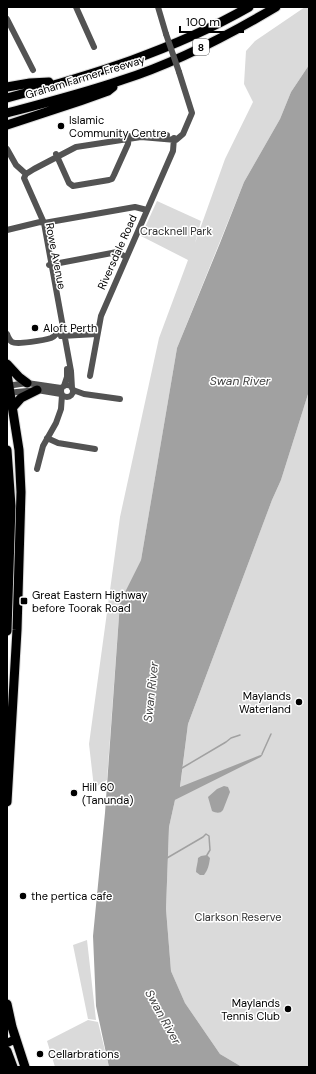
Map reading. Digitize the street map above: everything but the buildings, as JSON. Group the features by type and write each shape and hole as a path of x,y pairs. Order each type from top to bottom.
{"highway":[{"name":"Graham Farmer Freeway","path":"7,98 156,52 221,23 249,7"},
{"name":"Graham Farmer Freeway","path":"7,113 122,80 164,64 228,34 276,7"},
{"path":"7,125 108,91 122,80"},
{"path":"7,87 30,83 66,81"},
{"path":"7,364 27,383"},
{"path":"7,374 8,389 13,406 20,450 21,492 17,630 9,742 7,802"},
{"path":"13,406 21,398 37,390"},
{"path":"7,454 9,531 7,631"},
{"path":"7,1004 13,1042 25,1067"},
{"path":"7,1050 13,1067"}],"main road":[{"path":"7,1050 13,1042"}],"street":[{"path":"76,7 94,47"},
{"name":"Riversdale Road","path":"90,376 100,316 173,151 174,138 180,132 191,109 158,7"},
{"path":"7,19 33,70"},
{"path":"7,149 16,166 25,173 29,168 56,155 74,144 154,133 174,138"},
{"path":"56,155 69,183 73,186 109,180 114,176 128,144 129,136"},
{"name":"Rowe Avenue","path":"25,173 24,181 42,223 63,336 68,370 62,391 61,409"},
{"path":"7,230 135,207 147,210"},
{"path":"50,264 117,252 126,256"},
{"name":"Rowe Avenue","path":"50,264 60,328 72,377 71,393"},
{"path":"7,334 14,343 21,343 51,338 56,335 60,328"},
{"path":"63,336 97,334"},
{"path":"8,389 27,383 62,391"},
{"path":"8,389 62,391 68,385 71,393"},
{"path":"62,391 65,397 71,393 120,399"},
{"path":"36,469 47,438 56,423 61,409 71,393"},
{"path":"47,438 58,443 96,449"}],"green space":[{"name":"Cracknell Park","path":"305,7 309,7 309,65 291,92 280,119 244,182 177,348 141,560 120,602 107,780 94,788 89,744 120,517 159,338 188,260 141,236 157,201 201,221 195,243 225,159 253,102 244,84 246,51 255,41"},
{"name":"Clarkson Reserve","path":"309,391 309,1067 242,1067 220,1054 185,1003 171,971 166,909 169,827 175,800 261,757 262,755 180,788 188,724 272,500 281,480"},
{"path":"87,940 96,1020 88,1019 73,945"},
{"path":"88,1020 98,1022 109,1067 55,1067 47,1041"}],"water":[{"name":"Swan River","path":"309,65 309,391 281,480 272,500 188,724 180,787 263,754 261,757 175,800 169,827 166,909 171,971 185,1003 220,1054 242,1067 109,1067 96,1006 93,936 105,813 120,602 141,560 177,348 244,182 280,119 291,92"},
{"path":"224,786 228,787 230,792 223,810 219,813 213,812 208,797 217,789"},
{"path":"207,855 210,858 208,867 204,875 200,875 196,872 198,858"}],"waterway":[{"path":"262,754 271,734"},
{"path":"182,768 231,738 240,735"},
{"path":"167,858 206,834 209,836 210,850 207,855"}],"place":[{"name":"Islamic Community Centre","path":"61,126"},
{"name":"Aloft Perth","path":"35,328"},
{"name":"Great Eastern Highway before Toorak Road","path":"24,601"},
{"name":"Maylands Waterland","path":"299,702"},
{"name":"Hill 60 (Tanunda)","path":"74,793"},
{"name":"the pertica cafe","path":"23,896"},
{"name":"Maylands Tennis Club","path":"288,1009"},
{"name":"Cellarbrations","path":"40,1054"}]}
